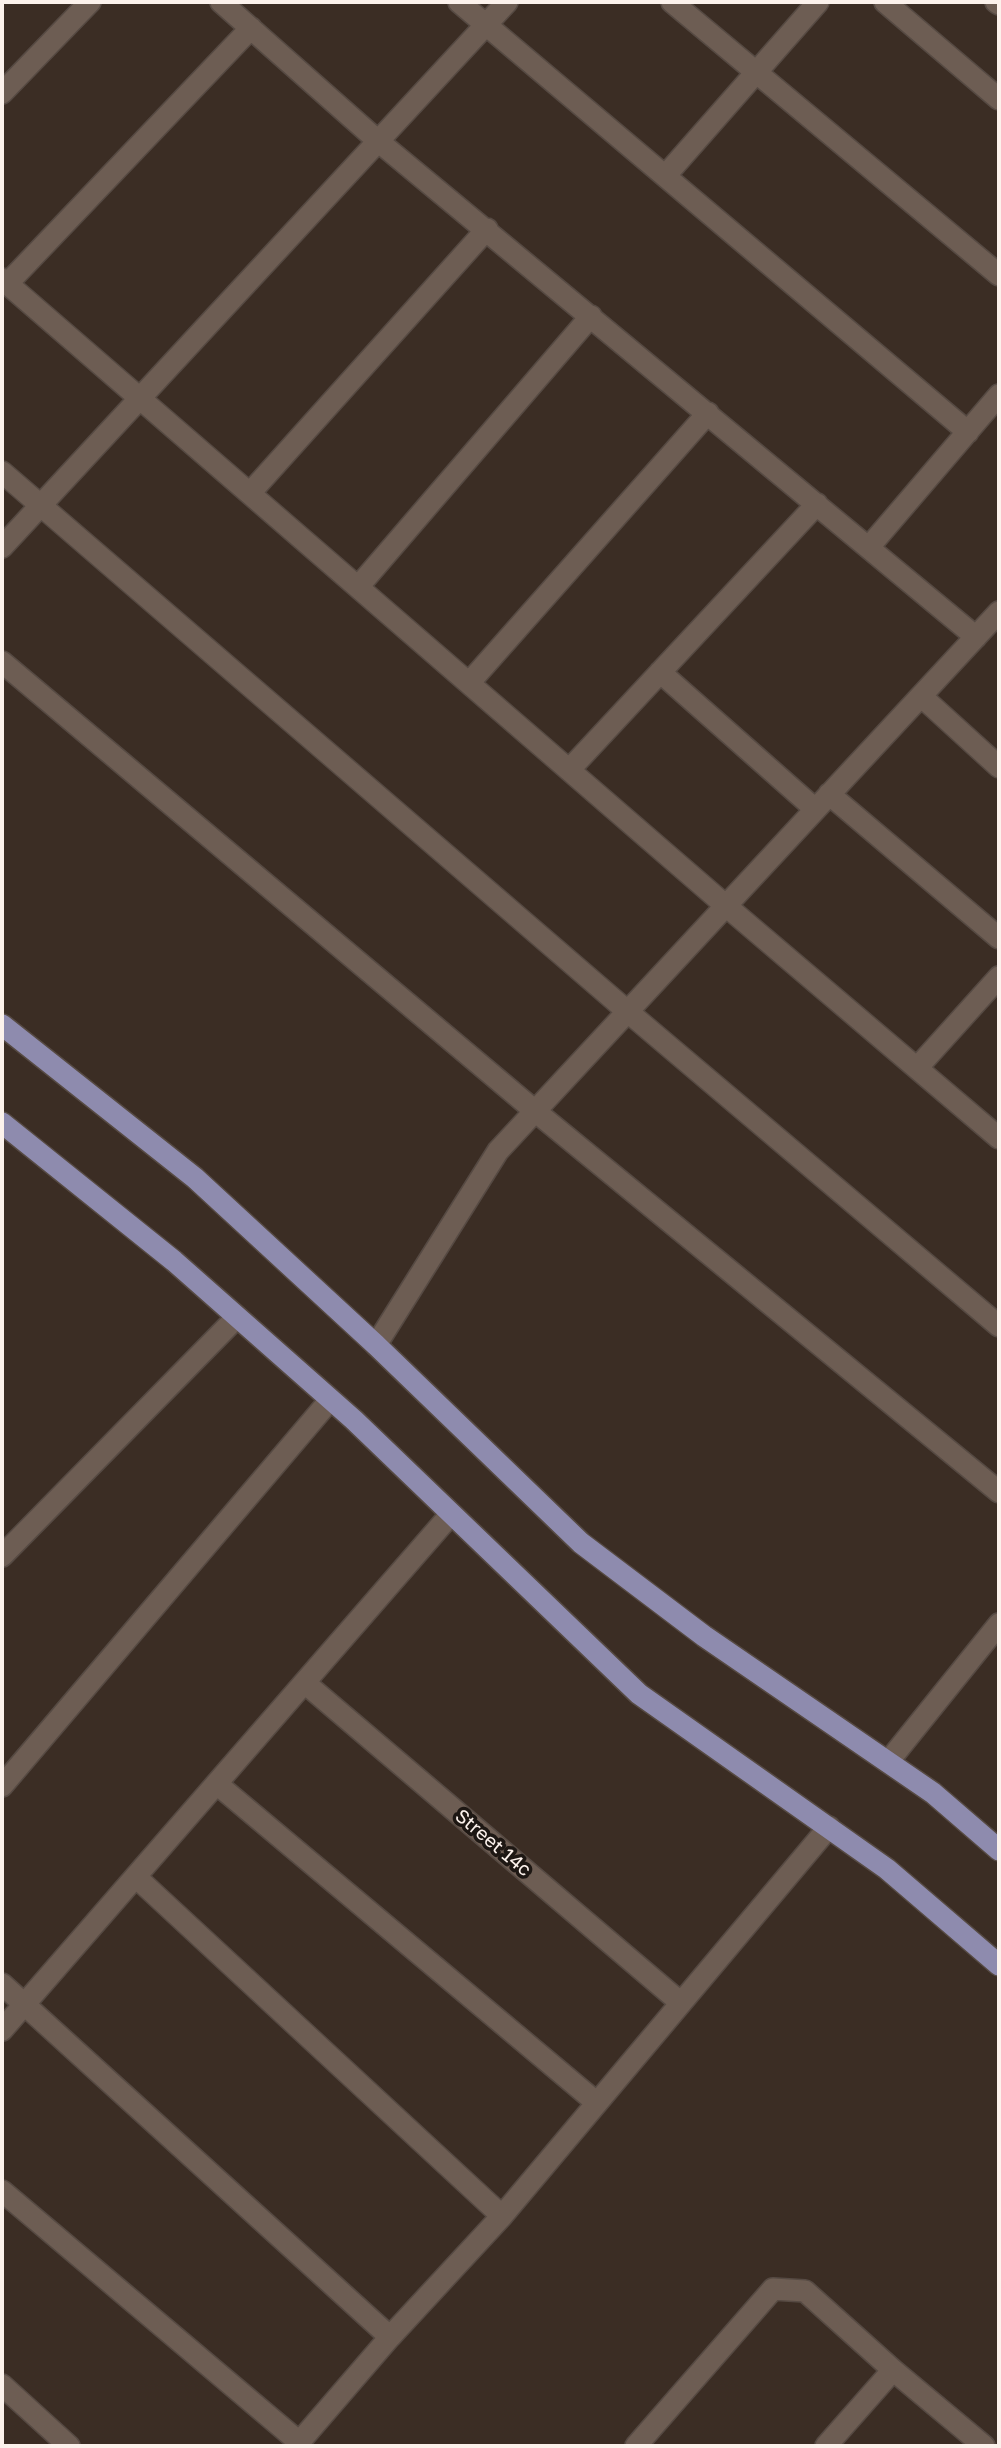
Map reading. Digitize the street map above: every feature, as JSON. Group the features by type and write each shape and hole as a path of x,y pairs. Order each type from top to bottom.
{"main road":[{"path":"2,1025 195,1178 376,1345 581,1543 704,1636 933,1793 999,1850"},
{"path":"2,1123 174,1261 330,1399 639,1695 887,1869 999,1965"}],"street":[{"path":"2,93 90,2"},
{"path":"220,2 378,141 976,637"},
{"path":"459,2 968,432"},
{"path":"2,547 507,2"},
{"path":"672,2 999,275"},
{"path":"666,175 818,2"},
{"path":"885,2 999,99"},
{"path":"251,28 4,281 725,905 999,1138"},
{"path":"250,493 486,229"},
{"path":"358,587 591,316"},
{"path":"869,547 999,396"},
{"path":"469,682 708,413"},
{"path":"2,472 627,1011 999,1326"},
{"path":"569,770 817,504"},
{"path":"376,1345 498,1151 999,612"},
{"path":"2,662 535,1111 999,1492"},
{"path":"660,672 999,938"},
{"path":"921,696 999,767"},
{"path":"917,1068 999,976"},
{"path":"2,1556 237,1317"},
{"path":"2,1786 330,1399"},
{"path":"2,2030 451,1514"},
{"path":"888,1762 999,1624"},
{"name":"Street 14c","path":"305,1683 681,2003"},
{"path":"217,1784 597,2103"},
{"path":"2,2190 298,2444 390,2337 502,2216 829,1828"},
{"path":"136,1877 502,2216"},
{"path":"2,1984 390,2337"},
{"path":"636,2446 773,2289 805,2291 893,2370 984,2446"},
{"path":"826,2446 893,2370"},
{"path":"2,2385 69,2446"}]}
